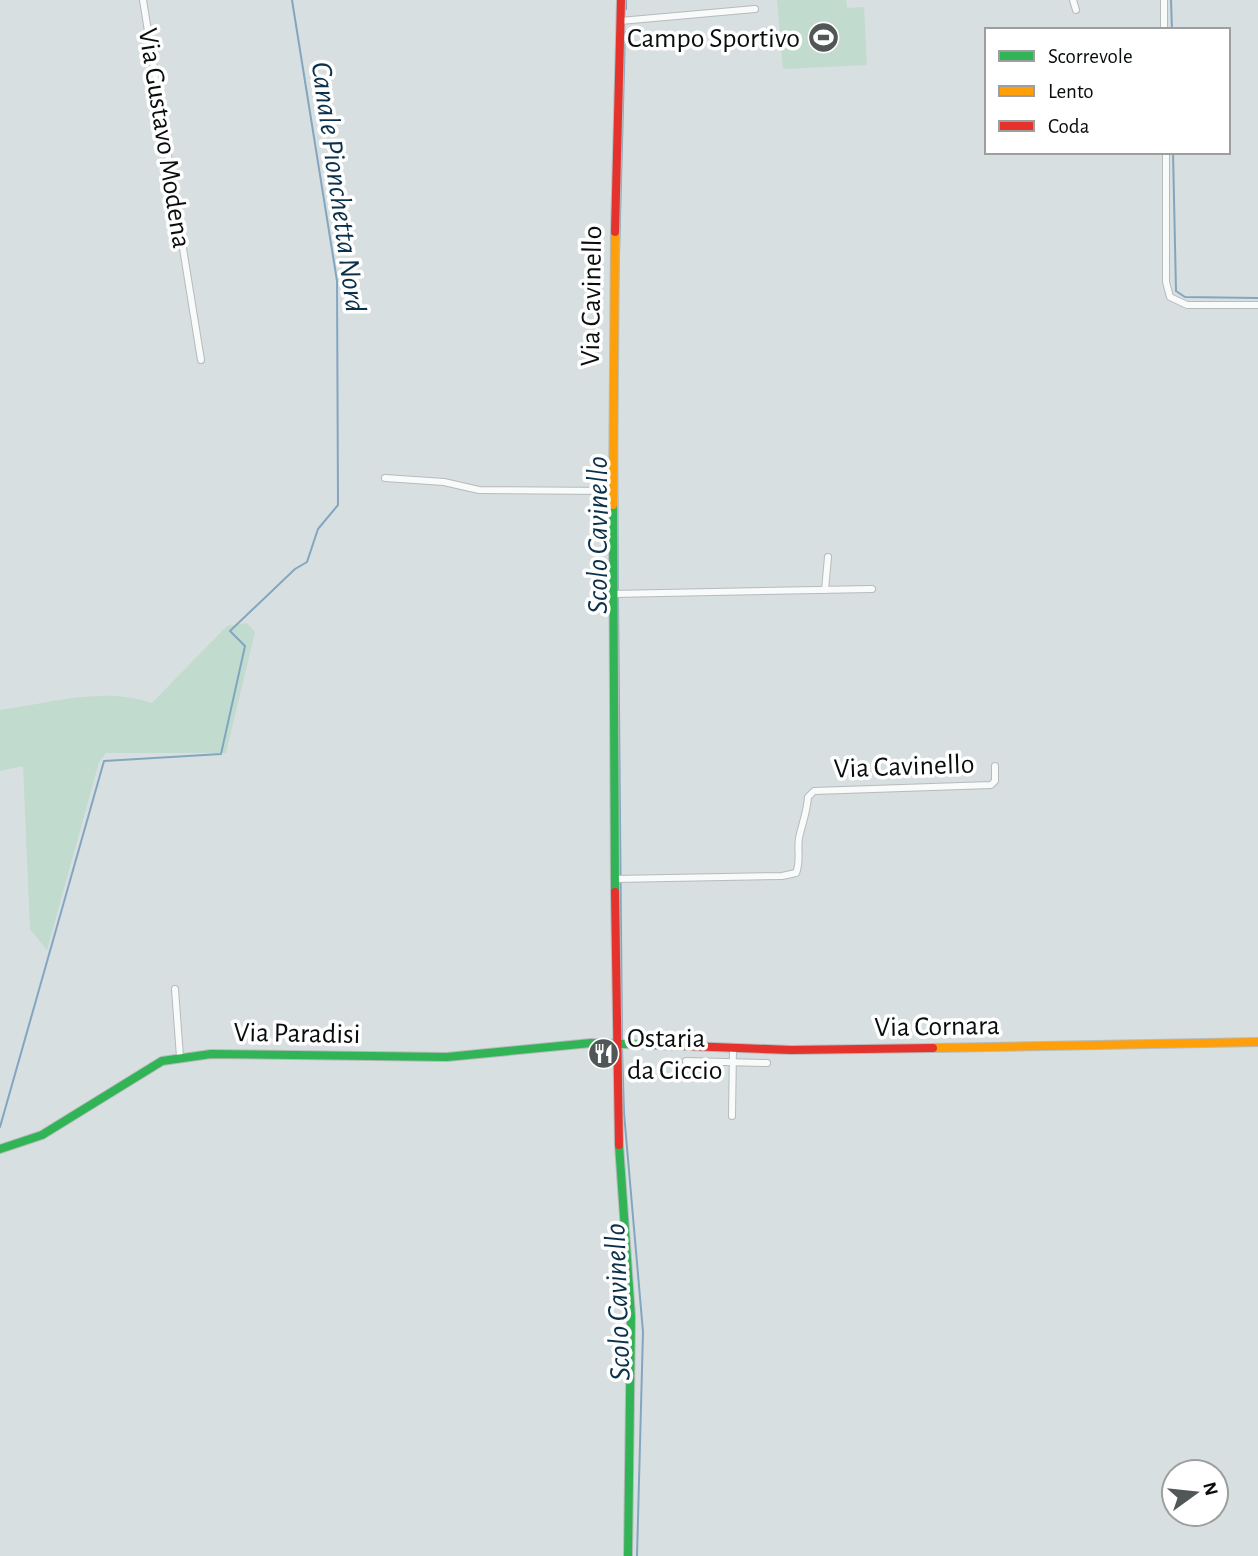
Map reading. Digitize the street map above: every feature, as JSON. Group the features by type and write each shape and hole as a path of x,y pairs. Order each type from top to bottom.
{"street":[{"name":"Via Gustavo Modena","path":"143,0 201,360"},
{"name":"Via Cavinello","path":"621,0 612,312 612,491 617,594 616,1043 618,1123 631,1318 632,1452 628,1556"},
{"path":"1073,0 1076,10"},
{"path":"1164,0 1164,28"},
{"path":"620,21 755,9"},
{"path":"1166,154 1166,282 1170,296 1187,305 1258,305"},
{"path":"385,478 444,482 480,491 612,491"},
{"path":"825,590 828,557"},
{"path":"617,594 872,589"},
{"name":"Via Cavinello","path":"618,879 782,876 796,873 800,865 799,839 807,818 808,797 814,792 991,785 995,781 995,766"},
{"path":"175,989 180,1057"},
{"name":"Via Cornara","path":"616,1043 830,1050 1258,1042"},
{"name":"Via Paradisi","path":"0,1149 43,1135 146,1069 180,1057 211,1054 447,1057 563,1044 616,1043"},
{"path":"732,1116 733,1048"},
{"path":"686,1061 767,1063"}],"green space":[{"name":"Campo Sportivo","path":"777,0 846,0 847,8 864,7 867,65 783,69"},
{"path":"247,623 255,632 226,753 106,753 99,762 47,950 30,929 23,766 0,771 0,710 96,696 134,698 152,703 227,626"}],"waterway":[{"name":"Canale Pionchetta Nord","path":"0,1127 104,761 221,754 245,646 230,631 295,569 307,562 318,529 338,505 337,281 292,0"},
{"name":"Scolo Cavinello","path":"626,0 626,9"},
{"path":"1171,0 1172,28"},
{"name":"Scolo Cavinello","path":"618,293 625,32"},
{"path":"1173,154 1176,291 1185,297 1258,298"},
{"name":"Scolo Cavinello","path":"617,446 618,591"},
{"name":"Scolo Cavinello","path":"618,596 622,1039"},
{"name":"Scolo Cavinello","path":"622,1049 624,1113 643,1332 637,1556"}],"traffic: fast":[{"path":"613,505 615,892"},
{"path":"0,1149 42,1135 162,1061 211,1054 447,1057 591,1043 688,1046"},
{"path":"619,1145 631,1316 628,1556"}],"traffic: slow":[{"path":"613,505 615,232"},
{"path":"933,1048 1258,1042"}],"traffic: jam":[{"path":"615,232 621,0"},
{"path":"615,892 619,1145"},
{"path":"688,1046 791,1050 933,1048"}],"place":[{"name":"Campo Sportivo","path":"823,37"},
{"name":"Ostaria da Ciccio","path":"604,1053"}]}
